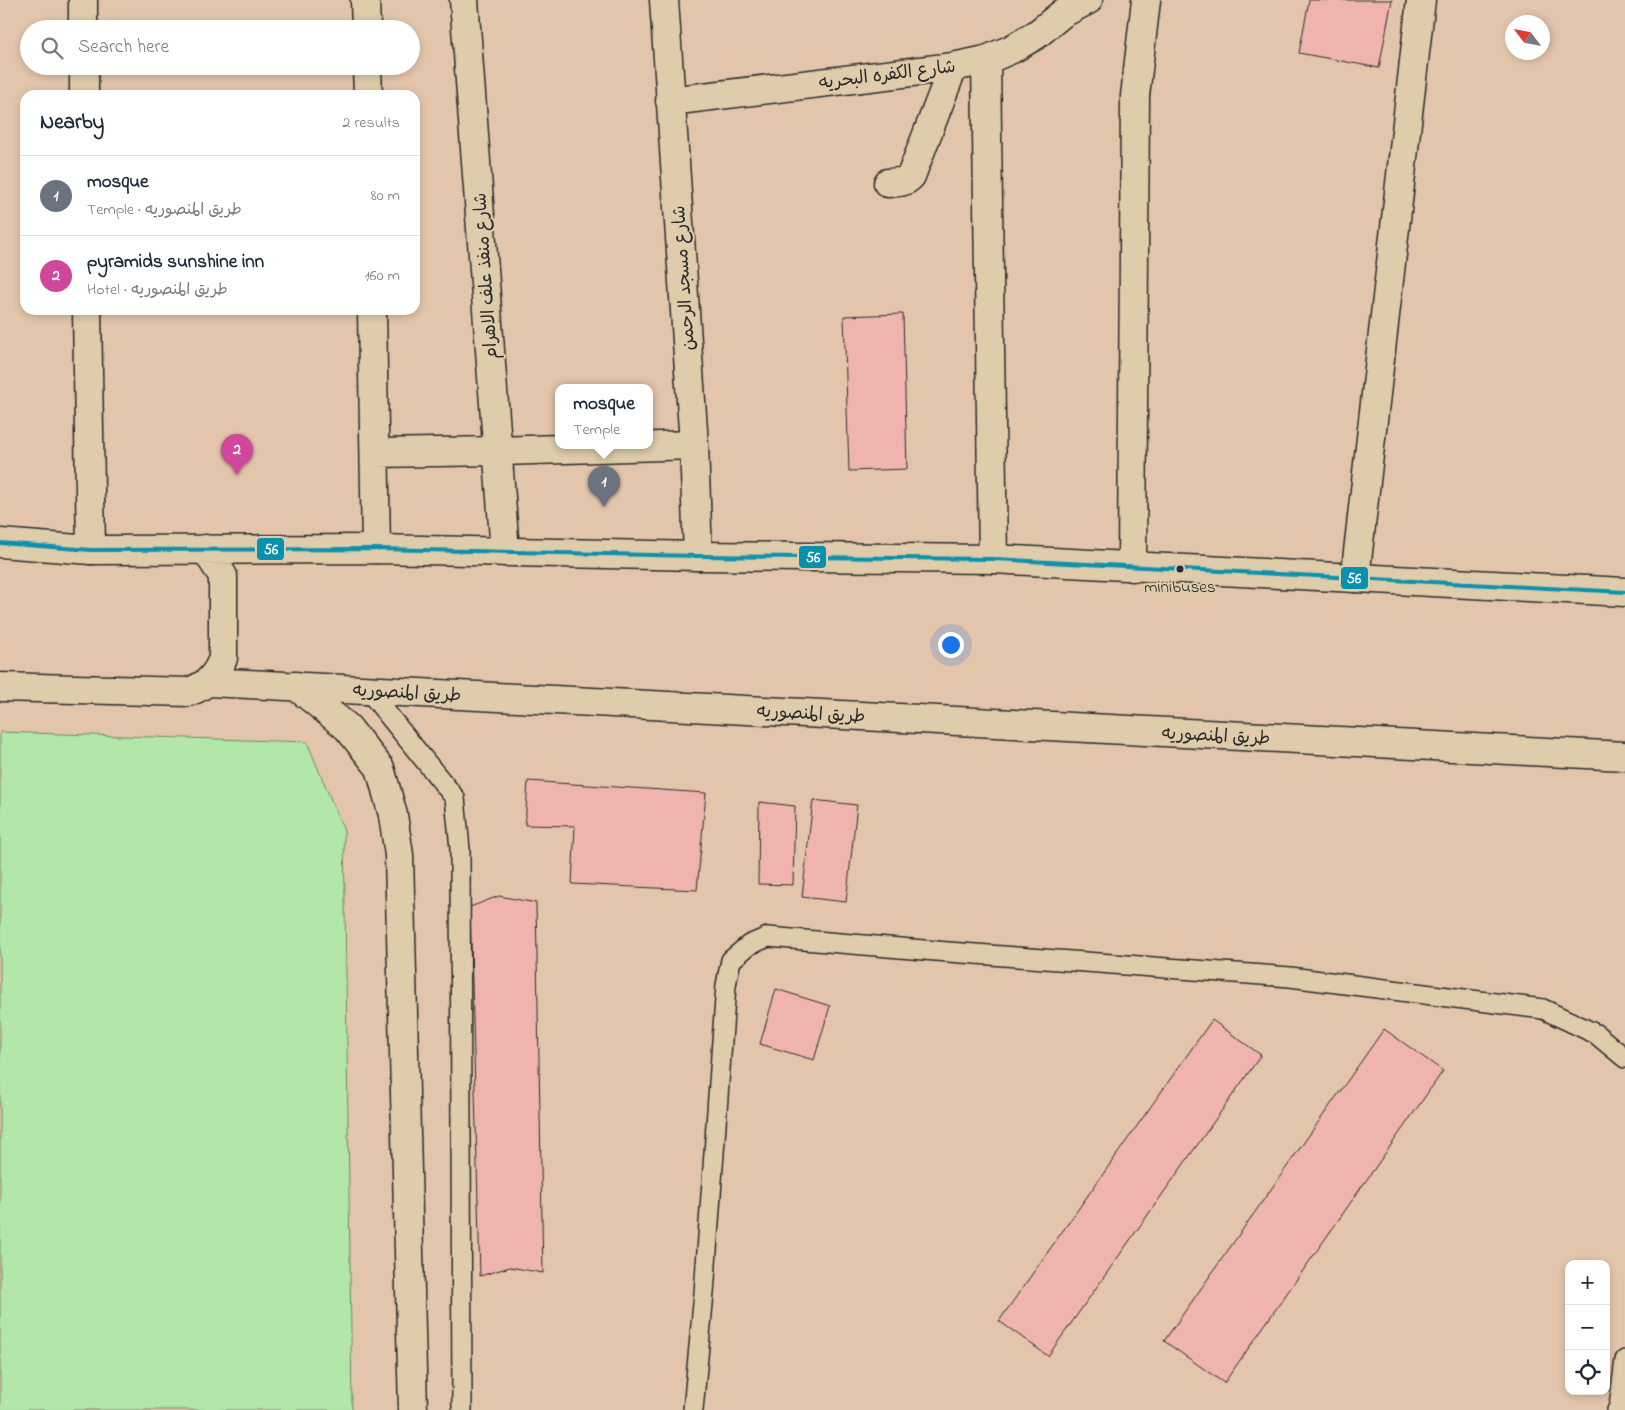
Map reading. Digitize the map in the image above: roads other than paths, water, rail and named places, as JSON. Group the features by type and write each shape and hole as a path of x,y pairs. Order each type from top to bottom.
{"street":[{"path":"83,0 83,20"},
{"path":"365,0 366,20"},
{"name":"شارع منفذ علف الاهرام","path":"464,0 505,552"},
{"name":"شارع مسجد الرحمن","path":"664,0 694,445 698,556"},
{"name":"شارع الكفره البحريه","path":"670,101 953,67 986,60 1012,49 1036,35 1062,6 1088,0"},
{"path":"1132,567 1135,96 1146,0"},
{"path":"1355,578 1421,0"},
{"path":"986,60 993,559"},
{"path":"888,183 903,182 912,176 953,67"},
{"path":"84,75 84,90"},
{"path":"367,75 368,90"},
{"path":"87,315 90,550"},
{"path":"372,315 376,549"},
{"path":"653,446 694,445"},
{"path":"375,453 563,449"},
{"path":"0,543 90,550 376,549 698,556 993,559 1625,592"},
{"path":"205,549 222,576 223,658 220,667 209,682"},
{"name":"طريق المنصوريه","path":"0,687 188,692 209,682 1625,756"},
{"path":"296,686 347,727 380,768 393,816 399,855 413,1410"}],"lane":[{"path":"368,690 455,798 460,849 462,1410"},
{"path":"693,1410 704,1293 726,984 731,960 749,945 768,937 1290,977 1543,1009 1596,1034 1625,1058"},
{"path":"1617,1410 1619,1407 1625,1360"}],"place":[{"name":"pyramids sunshine inn","path":"237,475"},
{"name":"mosque","path":"604,507"},
{"name":"minibuses","path":"1180,569"}]}
